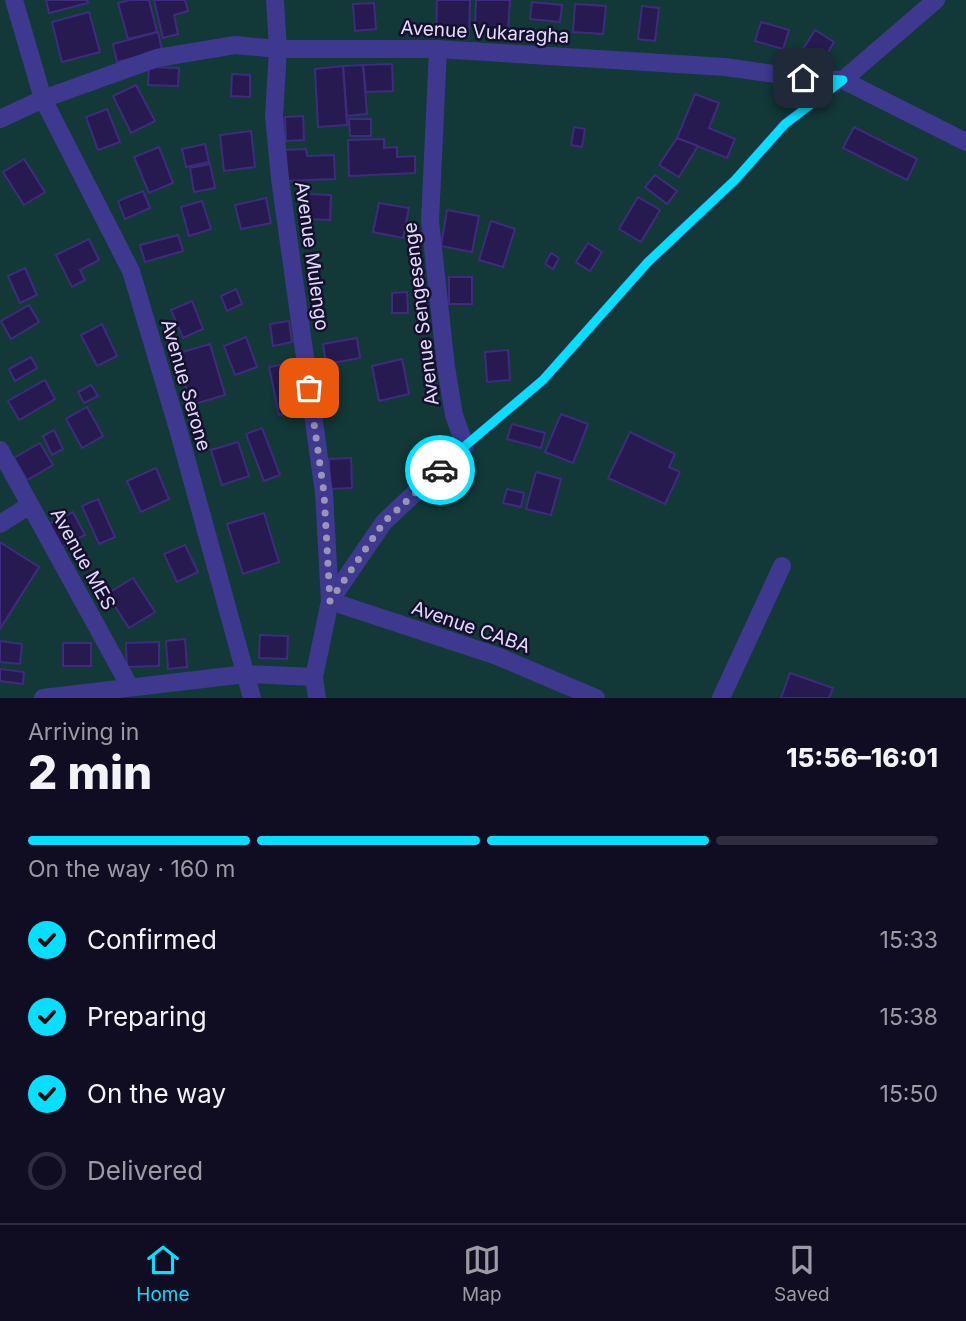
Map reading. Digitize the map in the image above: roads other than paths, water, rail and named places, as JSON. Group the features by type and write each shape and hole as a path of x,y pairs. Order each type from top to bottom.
{"street":[{"name":"Avenue Serone","path":"13,0 43,99 131,271 178,429 252,698"},
{"name":"Avenue Mulengo","path":"275,0 278,49 274,116 279,179 324,493 330,601"},
{"path":"843,80 936,0"},
{"name":"Avenue Vukaragha","path":"0,120 43,99 158,58 235,45 278,49 438,49 725,67 803,78 843,80 966,142"},
{"name":"Avenue Sengesenge","path":"438,49 430,221 446,367 454,415 465,446"},
{"path":"317,698 314,677 330,601 384,522 465,446"},
{"name":"Avenue MES","path":"0,450 130,687"},
{"path":"0,524 30,505"},
{"path":"721,698 782,566"},
{"name":"Avenue CABA","path":"330,601 497,656 596,698"},
{"path":"43,698 246,674 314,677"}],"lane":[{"path":"465,446 543,380 648,262 735,180 785,124 843,80"}]}
